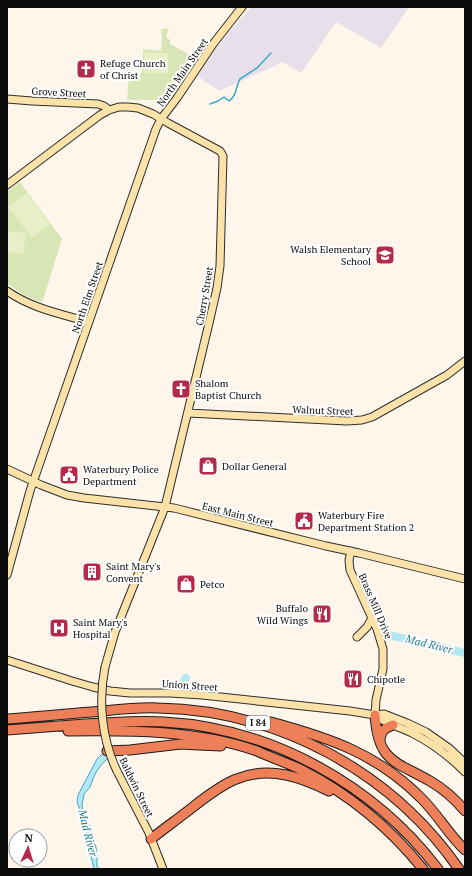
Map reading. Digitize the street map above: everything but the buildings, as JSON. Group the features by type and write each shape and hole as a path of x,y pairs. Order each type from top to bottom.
{"highway":[{"name":"I 84","path":"7,719 146,708 192,710 218,714 273,728 304,740 334,755 383,788 414,815 438,841 459,869"},
{"path":"375,715 380,743 385,752 393,761 441,788 465,811"},
{"path":"242,719 251,717 258,718 313,734 347,747 373,760 395,775 418,795 431,809 452,837 465,850"},
{"name":"I 84","path":"7,730 125,722 172,723 220,730 266,743 310,762 359,792 394,821 420,847 438,869"},
{"path":"380,743 383,731 394,725"},
{"path":"39,728 55,732 130,732 188,736 226,742 255,750 262,754"},
{"path":"107,751 191,744 223,746 262,754 295,766 333,787 352,801 383,826 423,869"},
{"path":"151,839 224,785 254,774 285,775 314,784 342,798 374,822 383,826"}],"main road":[{"name":"North Main Street","path":"7,185 100,115 109,110 122,106 135,108 150,112 161,119 213,44 242,7"},
{"name":"Grove Street","path":"7,99 98,104 109,110"},
{"name":"North Elm Street","path":"7,575 33,482 150,144 161,119"},
{"name":"Cherry Street","path":"161,119 220,151 224,158 219,276 188,414 165,507"},
{"path":"7,291 30,304 89,322"},
{"name":"Walnut Street","path":"188,414 339,421 362,420 375,415 444,377 465,361"},
{"name":"East Main Street","path":"7,469 51,490 75,497 174,508 320,545 351,551 465,579"},
{"name":"Baldwin Street","path":"163,869 151,839 117,772 113,761 107,743 103,717 102,689 105,667 115,632 165,507"},
{"name":"Brass Mill Drive","path":"351,551 349,560 350,570 372,618 383,649 382,673 376,700 375,715"},
{"path":"357,637 367,627 372,618"},
{"name":"Union Street","path":"7,660 77,683 110,691 202,695 375,715 382,714 416,727 431,735 445,745 464,768"},
{"name":"Union Street","path":"375,715 381,720 413,733 429,742 464,768"}],"shaded area":[{"path":"252,7 409,7 381,48 336,22 301,73 283,62 219,91 197,76 215,50"}],"green space":[{"path":"169,28 166,37 170,40 170,44 197,59 170,99 127,100 129,76 122,76 122,73 142,73 143,49 161,51 161,29"},
{"path":"144,53 168,53 168,73 144,73"},
{"path":"20,182 62,239 42,303 22,294 7,283 7,192"},
{"path":"27,193 50,224 32,238 8,207"},
{"path":"7,231 26,233 23,254 7,252"}],"water":[{"path":"102,754 110,756 95,774 90,787 84,794 82,805 96,847 97,866 99,869 94,869 77,802 78,795 97,759"}],"waterway":[{"path":"210,104 224,97 229,101 234,96 240,79 257,68 271,53"},
{"name":"Mad River","path":"393,636 465,653"},
{"name":"Mad River","path":"180,687 186,678"}],"place":[{"name":"Refuge Church of Christ","path":"86,69"},
{"name":"Walsh Elementary School","path":"385,255"},
{"name":"Shalom Baptist Church","path":"181,389"},
{"name":"Dollar General","path":"208,466"},
{"name":"Waterbury Police Department","path":"69,475"},
{"name":"Waterbury Fire Department Station 2","path":"304,521"},
{"name":"Saint Mary's Convent","path":"92,572"},
{"name":"Petco","path":"186,584"},
{"name":"Buffalo Wild Wings","path":"322,614"},
{"name":"Saint Mary's Hospital","path":"59,628"},
{"name":"Chipotle","path":"353,679"}]}
